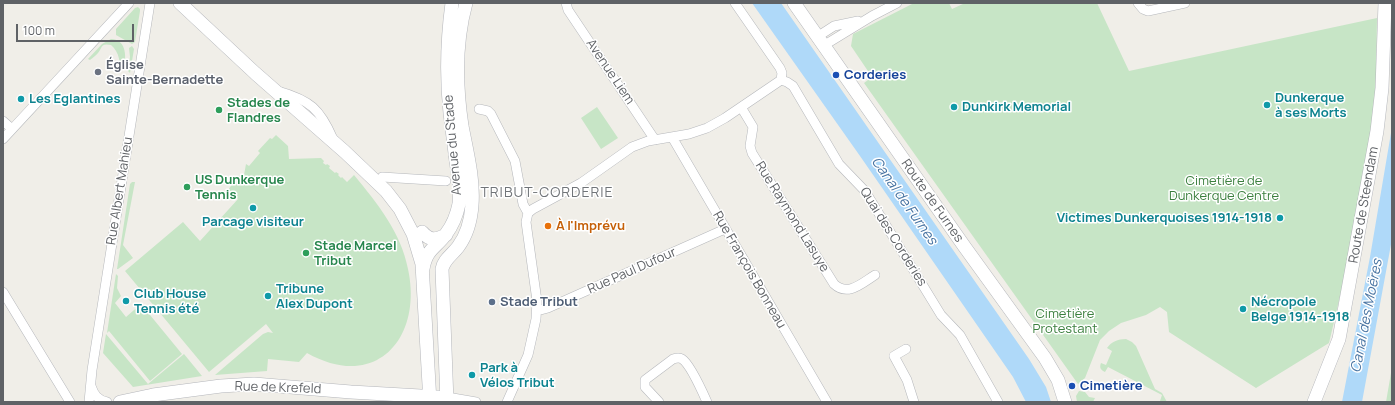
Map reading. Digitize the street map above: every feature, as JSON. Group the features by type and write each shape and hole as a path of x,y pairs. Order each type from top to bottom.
{"main road":[{"path":"180,3 274,90 345,152 378,178 418,235 421,248 428,253 439,257 448,257"},
{"name":"Avenue du Stade","path":"428,253 446,235 455,216 459,195 447,76 452,3"},
{"name":"Avenue du Stade","path":"439,399 442,266 457,248 465,235 472,204 458,82 459,45 466,3"},
{"name":"Route de Furnes","path":"794,3 823,40 1053,359 1062,377 1070,402"},
{"name":"Route de Furnes","path":"801,3 823,40 960,240 1046,358 1058,380 1065,402"},
{"name":"Route de Steendam","path":"1314,402 1339,339 1378,125 1382,95 1385,3"},
{"path":"418,235 433,240 446,235"},
{"path":"418,235 439,399"},
{"path":"423,277 428,253"},
{"path":"428,253 433,276 439,399"},
{"name":"Rue de Krefeld","path":"120,402 149,396 221,386 254,384 439,399"},
{"name":"Rue de Krefeld","path":"144,402 180,392"},
{"name":"Rue de Krefeld","path":"351,392 395,402"}],"street":[{"path":"3,139 129,3"},
{"name":"Rue Albert Mahieu","path":"88,402 149,7 154,3"},
{"name":"Avenue Liem","path":"566,3 568,10 655,140"},
{"path":"507,402 528,355 535,331 537,311 526,222 528,213 580,183 632,146 689,134 707,128 781,80 782,73 780,68 735,3"},
{"path":"823,40 897,3"},
{"path":"1141,7 1153,10 1185,3"},
{"name":"Quai des Corderies","path":"781,80 793,86 839,164 865,191 941,315 960,335 998,402"},
{"name":"Rue Raymond Lasuye","path":"741,107 753,127 750,146 752,153 834,284 841,289 849,290 875,275"},
{"path":"479,109 488,111 491,114 513,157 523,204 528,213"},
{"path":"3,121 12,129"},
{"name":"Rue François Bonneau","path":"672,137 827,402"},
{"path":"378,178 446,182"},
{"name":"Rue Paul Dufour","path":"537,311 548,308 725,229"},
{"path":"3,292 70,402"},
{"path":"906,350 894,356 907,380 914,402"},
{"path":"659,402 645,388 645,380 648,376 673,359 678,358 683,360 686,364 698,383 707,402"},
{"name":"Rue Albert Mahieu","path":"82,402 92,370"},
{"path":"91,386 97,397 107,402"},
{"path":"439,399 476,402"}],"green space":[{"name":"Cimetière de Dunkerque Centre","path":"914,3 949,3 952,9 965,3 1097,3 1129,71 1377,18 1376,88 1373,118 1342,288 1329,343 1256,388 1169,332 1167,312 1160,307 1146,315 1121,323 1109,331 1100,340 1085,378 1078,384 864,83 872,77 851,46 853,34"},
{"path":"138,7 140,11 135,42 132,44 116,35 116,29 135,8"},
{"path":"111,39 119,42 124,48 125,52 124,65 118,74 120,66 119,58 111,45 103,45 98,53 90,60 88,59 102,44"},
{"path":"132,46 134,49 130,73 128,71 130,57 129,48"},
{"path":"597,107 618,138 601,149 581,118"},
{"name":"Stade Marcel Tribut","path":"276,135 288,146 289,159 321,158 324,161 323,163 330,166 329,168 335,173 336,172 339,174 338,175 341,178 342,177 347,182 354,175 379,207 394,230 405,255 411,294 408,317 401,336 389,352 373,362 354,366 332,363 307,353 299,362 268,359 267,371 215,375 263,334 268,332 273,333 266,324 209,372 125,271 183,222 200,241 238,199 228,190 236,179 234,177 244,175 246,164 249,166 260,153 258,151 270,138 272,139"},
{"path":"135,182 123,245 133,258 117,269 130,184"},
{"path":"116,274 118,276 117,288 121,296 115,303 126,317 141,304 182,354 150,381 109,331 107,333"},
{"path":"106,334 148,384 184,354 202,376 133,387 103,353"},
{"path":"1126,339 1136,346 1155,389 1162,393 1167,402 1160,401 1162,395 1108,367 1105,372 1101,369 1101,363 1106,365 1112,351 1107,348 1115,341"},
{"path":"1392,367 1392,402 1386,402"},
{"path":"1079,391 1085,392 1089,397 1095,398 1093,402 1077,402 1076,396"}],"water":[{"name":"Canal de Furnes","path":"752,3 781,3 1029,359 1046,387 1051,402 1026,402 1013,377"},
{"name":"Canal des Moëres","path":"1392,127 1392,239 1362,402 1342,402 1370,257"}],"place":[{"name":"Église Sainte-Bernadette","path":"98,72"},
{"name":"Corderies","path":"836,75"},
{"name":"Les Eglantines","path":"21,99"},
{"name":"Dunkerque à ses Morts","path":"1267,105"},
{"name":"Dunkirk Memorial","path":"954,107"},
{"name":"Stades de Flandres","path":"219,110"},
{"name":"US Dunkerque Tennis","path":"187,187"},
{"name":"Parcage visiteur","path":"253,208"},
{"name":"Victimes Dunkerquoises 1914-1918","path":"1280,218"},
{"name":"À l'Imprévu","path":"548,226"},
{"name":"Stade Marcel Tribut","path":"306,253"},
{"name":"Tribune Alex Dupont","path":"268,296"},
{"name":"Club House Tennis été","path":"126,301"},
{"name":"Stade Tribut","path":"492,302"},
{"name":"Nécropole Belge 1914-1918","path":"1243,309"},
{"name":"Park à Vélos Tribut","path":"472,375"},
{"name":"Cimetière","path":"1072,386"}],"district":[{"name":"TRIBUT-CORDERIE","path":"547,193"}],"park label":[{"name":"Cimetière Protestant","path":"1065,322"}]}
